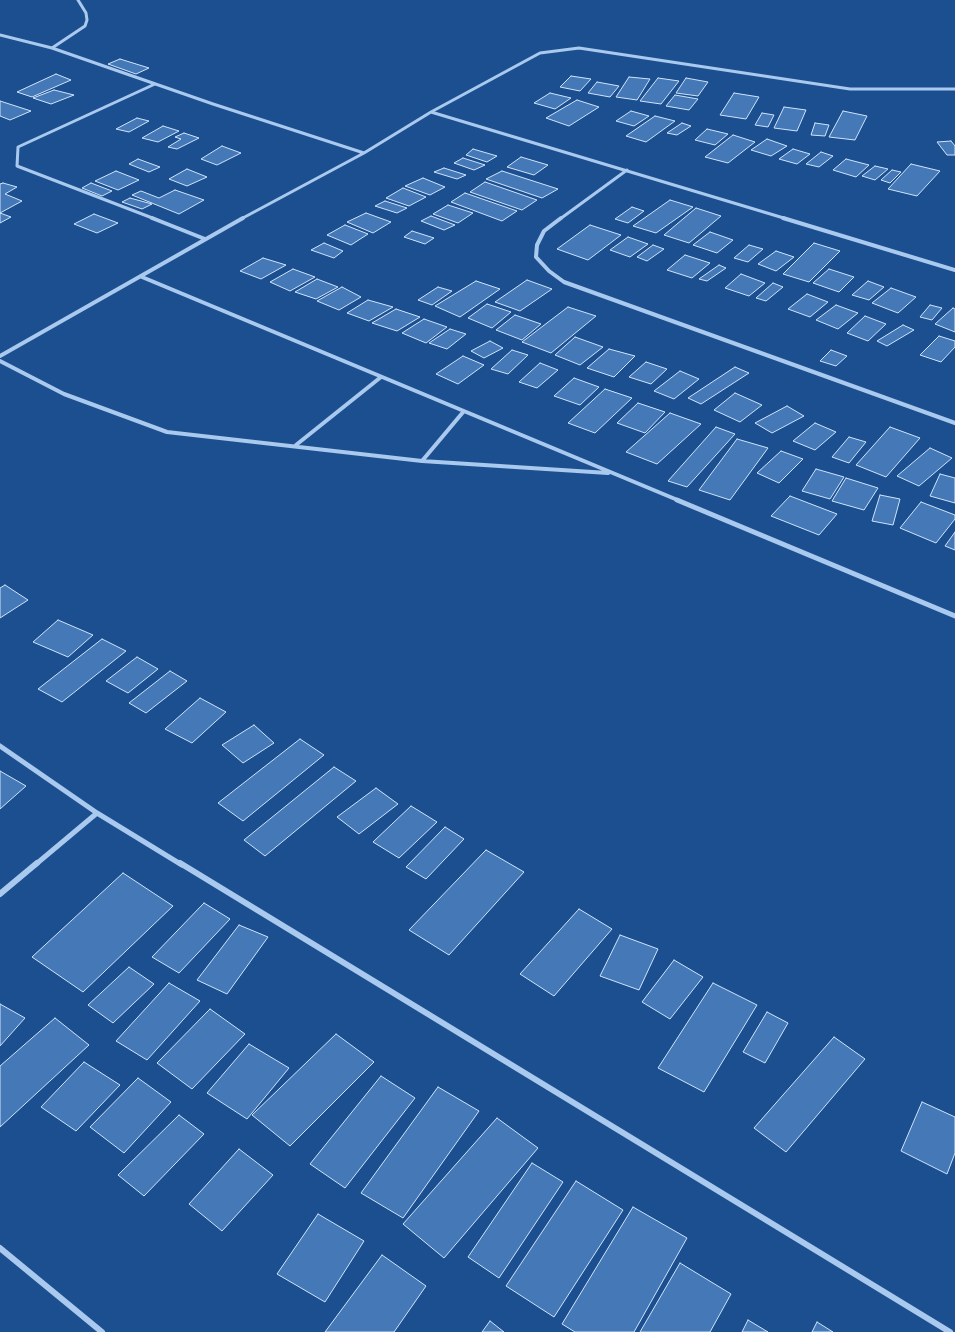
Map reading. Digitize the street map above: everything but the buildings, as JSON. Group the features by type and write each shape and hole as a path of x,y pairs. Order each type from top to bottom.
{"street":[{"path":"52,48 85,26 87,20 86,13 78,0"},
{"path":"0,35 52,48 364,153"},
{"path":"0,356 142,277 204,240 364,153 431,112 540,53 580,48 850,89 955,89"},
{"path":"155,84 18,147 17,166 204,240"},
{"path":"431,112 955,270"},
{"path":"627,170 544,231 537,245 536,256 564,282 955,423"},
{"path":"142,277 955,616"},
{"path":"0,361 64,394 167,432 296,445 422,461 614,473"},
{"path":"296,445 381,377"},
{"path":"422,461 464,411"},
{"path":"0,746 97,813 950,1332"},
{"path":"0,894 97,813"},
{"path":"0,1248 102,1332"}]}
